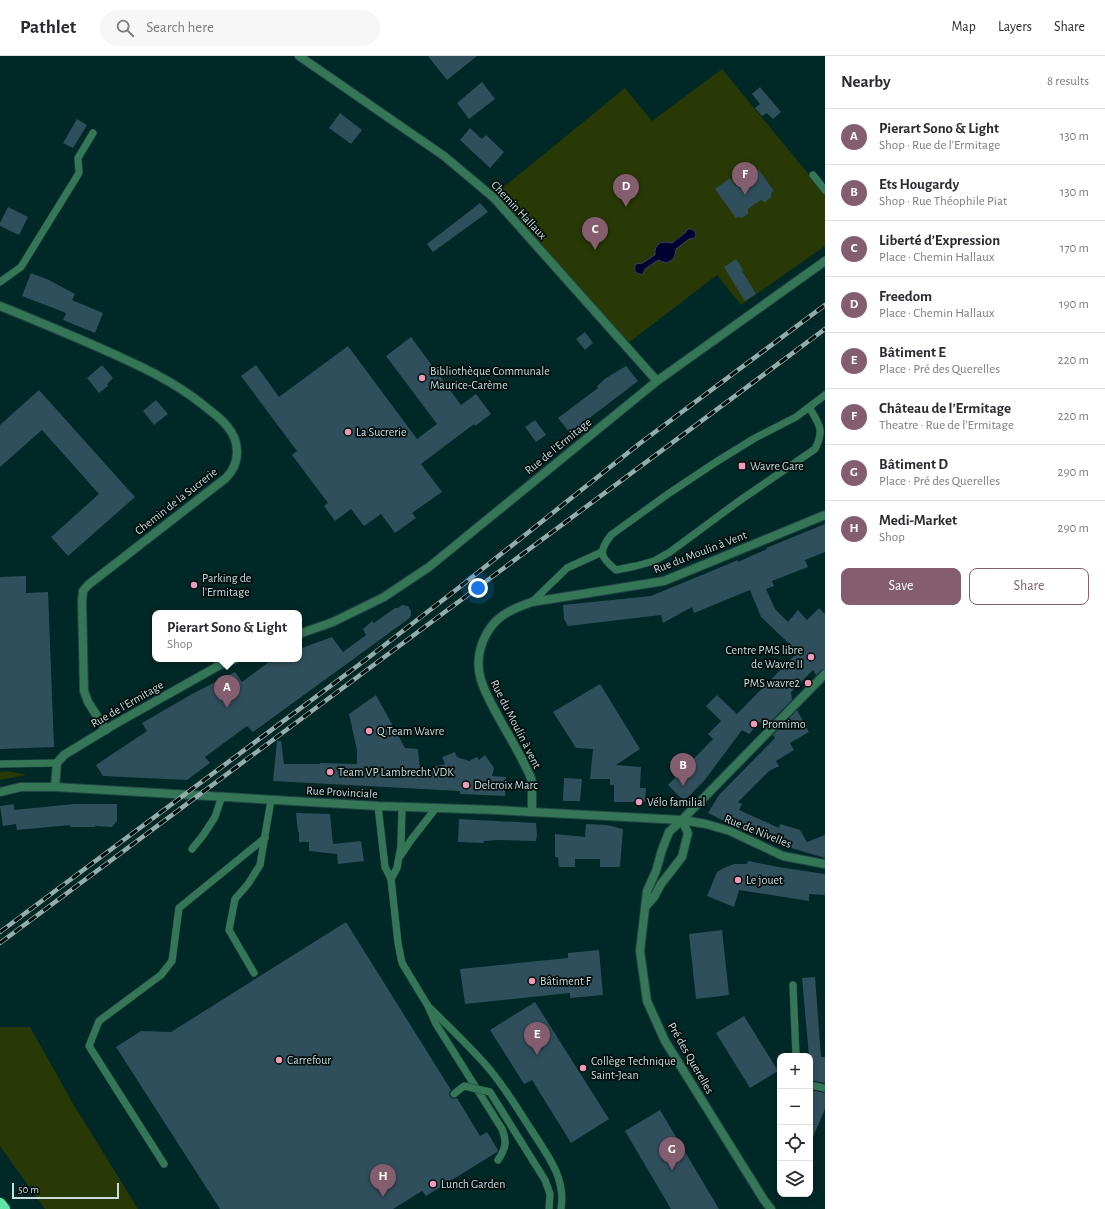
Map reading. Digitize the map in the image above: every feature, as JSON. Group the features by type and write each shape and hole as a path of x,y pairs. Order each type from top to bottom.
{"highway":[{"path":"0,1204 4,1209"}],"street":[{"name":"Chemin Hallaux","path":"299,56 444,156 494,198 657,381"},
{"name":"Rue de l'Ermitage","path":"302,633 333,622 384,597 429,567 657,381 825,262"},
{"name":"Chemin de la Sucrerie","path":"0,306 72,335 163,377 221,420 230,430 237,444 238,452 236,462 226,478 88,585 83,591 84,691 88,702 106,730"},
{"name":"Rue du Moulin à Vent","path":"532,602 664,581 825,515"},
{"name":"Rue du Moulin à vent","path":"532,602 512,608 493,624 482,644 478,661 480,680 484,691 531,778 533,800 532,812"},
{"name":"Rue de l'Ermitage","path":"57,763 64,755 220,664 226,662"},
{"path":"682,820 825,674"},
{"path":"55,787 57,763"},
{"name":"Rue Provinciale","path":"0,792 21,787 55,787 378,806 682,820"},
{"name":"Rue de Nivelles","path":"682,820 706,824 730,831 783,856 825,864"},
{"name":"Pré des Querelles","path":"646,906 682,857 688,833 682,820 669,832 656,871 647,891 640,951 647,1001 665,1041 769,1208"}],"lane":[{"path":"0,282 21,267 79,173 78,158 93,133"},
{"path":"813,175 825,190"},
{"path":"809,407 820,426 822,439 816,449 739,501 670,552 654,560 636,566 616,570 604,561 602,552 604,545 611,536 668,494 716,462 755,438 796,417 809,407 825,395"},
{"path":"532,602 567,568 602,552"},
{"path":"0,764 57,763"},
{"path":"192,849 215,817 222,796"},
{"path":"254,973 229,930 235,899 248,884 260,865 271,800"},
{"path":"378,806 385,867 391,879 398,943 402,963 428,1006 436,1024 502,1129 506,1138 505,1150 498,1160"},
{"path":"391,879 397,868 401,846 402,807"},
{"path":"399,859 411,840 436,808"},
{"path":"164,1164 89,1046 99,1021 161,975 172,961 179,908 265,838"},
{"path":"793,985 796,1053"},
{"path":"428,1006 485,1064 511,1099 551,1161 560,1181 563,1199 561,1209"},
{"path":"454,1094 464,1086 490,1092 545,1180 550,1194 549,1209"},
{"path":"813,1086 825,1088"}],"green space":[{"path":"722,69 825,194 825,246 741,305 717,275 627,344 494,195 625,88 652,121"},
{"path":"8,771 27,775 0,780 0,772"},
{"path":"0,1027 30,1027 72,1102 138,1209 45,1209 0,1146"}],"shaded area":[{"path":"688,229 692,230 696,234 695,238 689,239 676,249 675,256 671,261 666,263 658,260 645,269 643,274 636,272 635,265 638,263 641,264 655,255 656,248 659,244 665,242 672,243"}],"building":[{"path":"428,56 477,56 447,80"},
{"path":"482,82 495,99 469,119 457,103"},
{"path":"760,87 781,112 773,119 767,113 762,116 755,108 760,104 752,94"},
{"path":"340,113 362,130 351,144 329,128"},
{"path":"77,119 87,125 73,148 63,143"},
{"path":"470,128 482,139 486,135 504,152 490,168 460,140"},
{"path":"759,170 774,191 771,193 771,197 765,202 761,200 748,209 748,214 742,218 736,218 715,189 730,178 736,186"},
{"path":"480,203 488,212 433,252 427,244"},
{"path":"8,207 28,217 19,235 0,226"},
{"path":"736,259 756,294 745,301 724,267"},
{"path":"31,273 49,280 75,294 72,300 103,313 95,333 63,320 66,313 22,296"},
{"path":"585,332 593,343 585,350 576,339"},
{"name":"La Sucrerie","path":"411,337 461,405 476,394 491,414 475,426 474,424 421,464 442,492 412,513 416,518 395,533 381,514 364,526 351,509 335,521 324,506 328,503 292,455 297,451 241,376 256,365 279,397 348,346 417,439 437,424 386,356"},
{"path":"102,365 113,378 107,384 108,386 99,393 87,378"},
{"path":"626,366 638,381 570,433 558,418 598,388 597,386 606,378"},
{"path":"39,390 135,497 68,556 51,537 99,494 42,430 0,467 0,425"},
{"path":"156,400 168,414 154,425 143,411"},
{"path":"535,420 546,435 536,442 525,427"},
{"path":"825,524 825,552 805,560 808,567 772,581 774,586 766,589 775,609 788,622 798,610 807,620 819,608 825,614 825,669 821,670 816,675 813,670 791,692 792,700 765,727 760,722 749,734 742,730 704,781 684,801 668,785 713,739 708,734 721,721 706,706 717,695 737,714 798,652 761,617 750,590 694,613 692,607 663,623 661,615 568,626 564,619 563,605 651,596 738,560 738,562 767,549 766,548"},
{"path":"26,576 26,593 48,592 54,747 0,749 0,577"},
{"path":"402,605 408,606 411,611 411,616 253,732 247,726 205,757 210,763 187,780 103,776 96,765 147,731 142,723 192,694 235,672 242,682 269,662 302,662 302,648 332,637 343,652 366,635 363,629 372,621 374,623 395,608"},
{"path":"600,684 640,749 616,765 641,767 640,788 646,788 645,802 614,802 614,785 610,785 610,779 590,779 593,749 576,748 553,712"},
{"path":"376,695 405,748 418,749 420,770 445,764 442,757 455,752 457,757 469,761 477,757 479,760 485,755 494,768 492,776 506,777 505,796 460,794 460,791 273,781 277,741 281,741 284,764 357,764 357,750 349,714"},
{"path":"797,710 809,732 790,743 794,750 776,761 779,766 769,771 738,802 742,804 739,810 779,828 780,824 800,830 807,842 825,835 825,858 781,845 742,830 708,813 719,795 775,738 773,735"},
{"path":"564,778 582,779 580,801 563,801"},
{"path":"14,804 14,810 74,804 117,804 117,821 112,827 70,827 70,825 17,830 16,824 3,826 0,806"},
{"path":"296,813 330,814 333,844 361,841 364,861 338,864 337,854 309,851 309,842 299,842"},
{"path":"459,819 536,823 536,841 499,840 484,841 483,843 458,842"},
{"path":"586,824 607,825 623,829 620,867 600,867 600,859 575,859 575,867 559,867 558,857 555,857 555,834 585,837"},
{"path":"748,861 825,874 825,895 809,894 809,901 739,890 734,907 707,896 717,872 734,864 747,864"},
{"name":"Carrefour","path":"346,922 451,1090 449,1093 450,1097 453,1099 457,1098 480,1136 487,1132 498,1150 426,1196 422,1191 393,1209 220,1209 116,1047 141,1031 171,1032"},
{"path":"722,930 729,995 696,999 689,934"},
{"name":"Bâtiment F","path":"599,950 603,995 570,998 570,993 465,1004 460,969 568,958 568,953"},
{"path":"815,977 821,1057 825,1057 825,1083 813,1081 813,1053 809,1053 802,978"},
{"path":"535,1002 609,1119 571,1143 532,1080 524,1084 490,1030"},
{"path":"744,1016 777,1072 750,1088 716,1033"},
{"path":"813,1091 825,1093 825,1109 813,1137"},
{"path":"660,1110 719,1209 671,1209 625,1131"}],"railway":[{"path":"0,932 364,661 461,586 639,444 825,305"},
{"path":"0,943 825,329"}],"place":[{"name":"Château de l’Ermitage","path":"745,195"},
{"name":"Freedom","path":"626,207"},
{"name":"Liberté d’Expression","path":"595,250"},
{"name":"Bibliothèque Communale Maurice-Carème","path":"422,378"},
{"name":"La Sucrerie","path":"348,432"},
{"name":"Wavre Gare","path":"742,466"},
{"name":"Parking de l'Ermitage","path":"194,585"},
{"name":"Centre PMS libre de Wavre II","path":"811,657"},
{"name":"PMS wavre2","path":"808,683"},
{"name":"Pierart Sono & Light","path":"227,708"},
{"name":"Promimo","path":"754,724"},
{"name":"Q Team Wavre","path":"369,731"},
{"name":"Team VP Lambrecht VDK","path":"330,772"},
{"name":"Delcroix Marc","path":"466,785"},
{"name":"Ets Hougardy","path":"683,786"},
{"name":"Vélo familial","path":"639,802"},
{"name":"Le jouet","path":"738,880"},
{"name":"Bâtiment F","path":"532,981"},
{"name":"Bâtiment E","path":"537,1055"},
{"name":"Carrefour","path":"279,1060"},
{"name":"Collège Technique Saint-Jean","path":"583,1068"},
{"name":"Bâtiment D","path":"672,1170"},
{"name":"Lunch Garden","path":"433,1184"},
{"name":"Medi-Market","path":"383,1197"}]}
